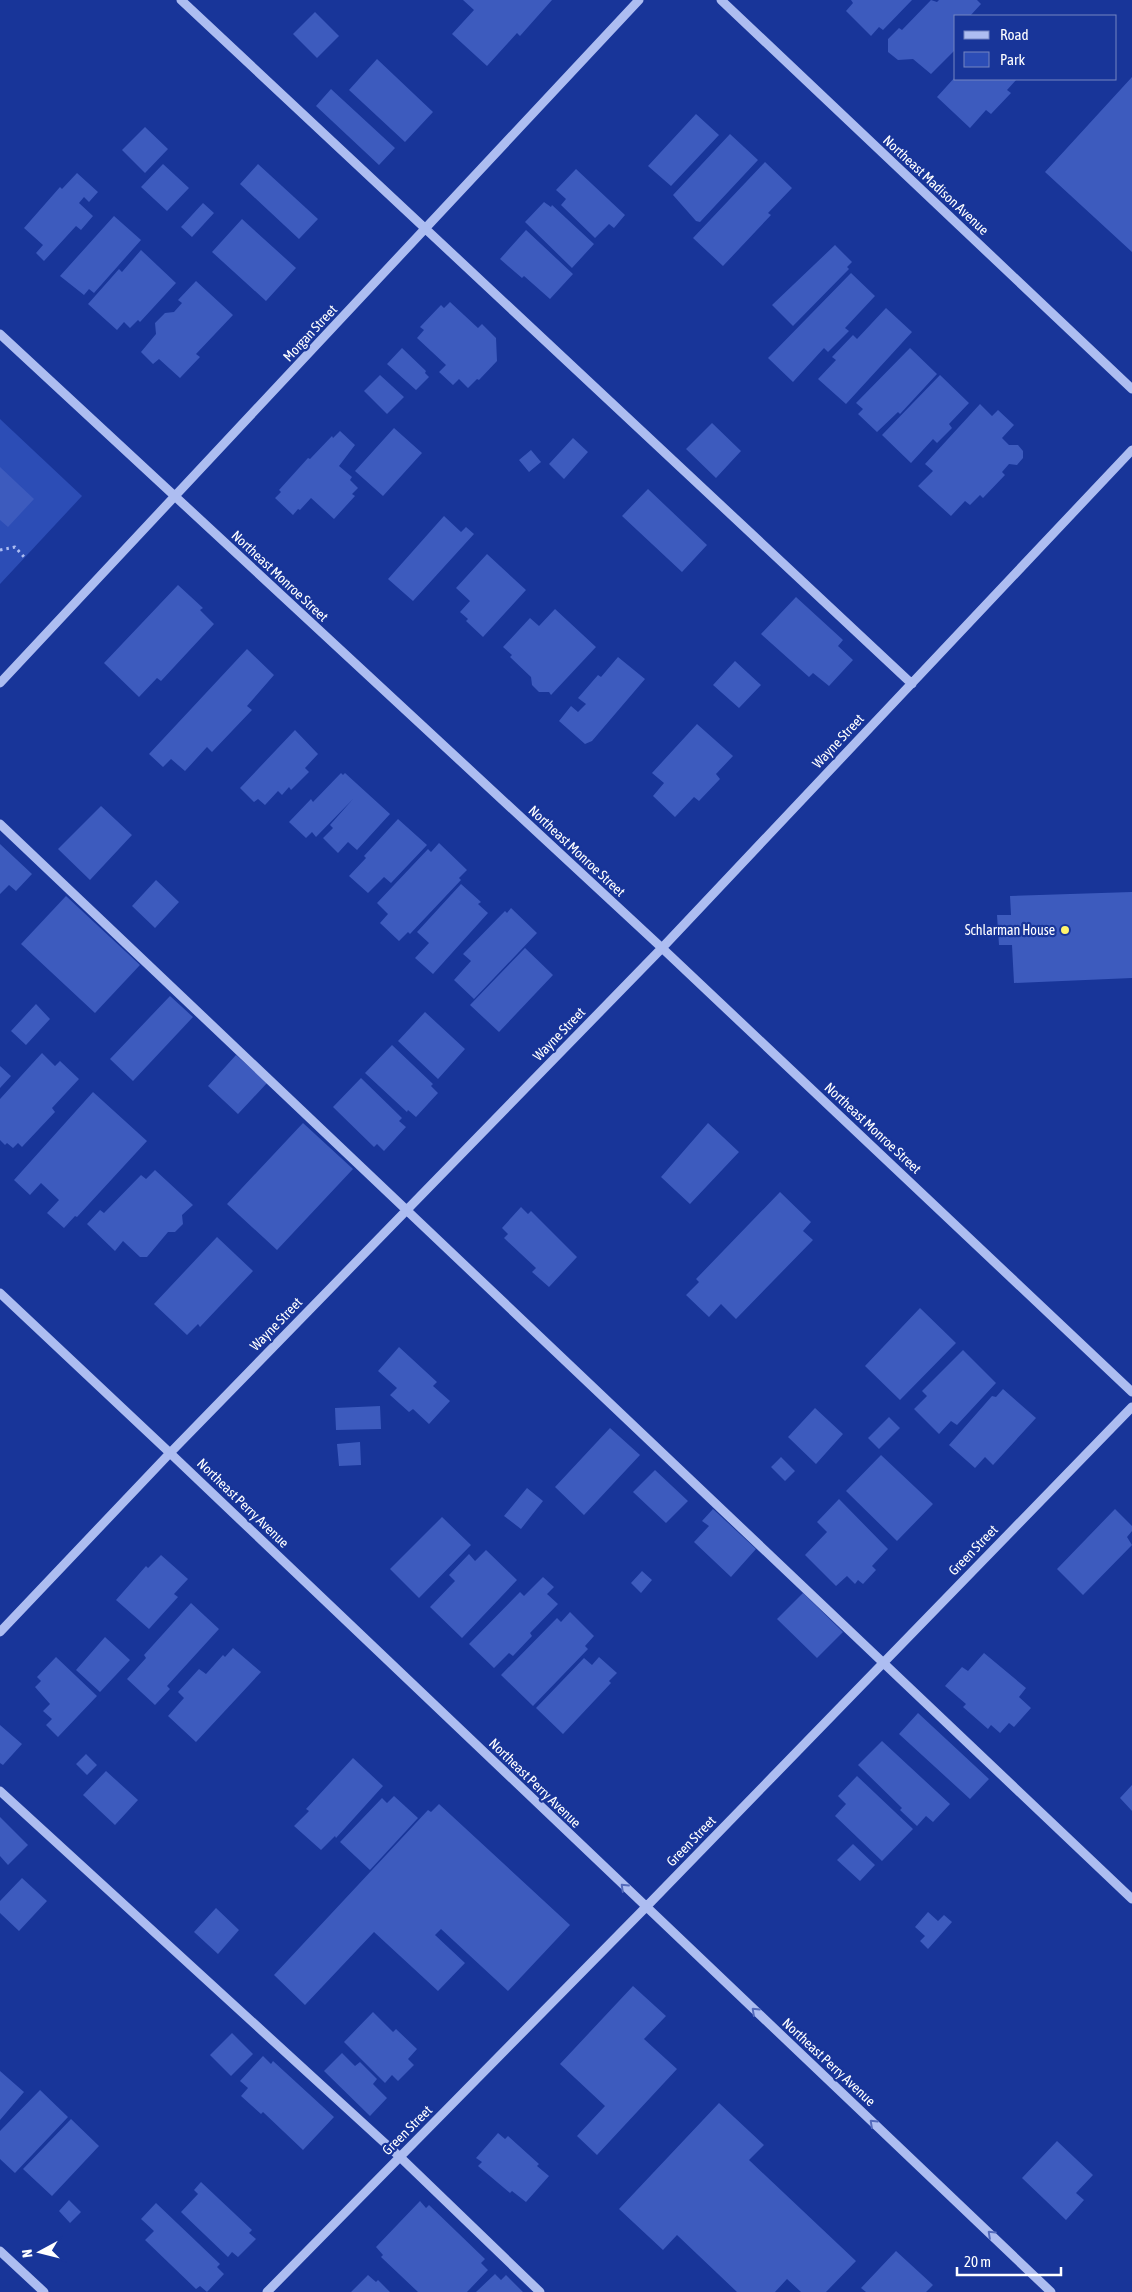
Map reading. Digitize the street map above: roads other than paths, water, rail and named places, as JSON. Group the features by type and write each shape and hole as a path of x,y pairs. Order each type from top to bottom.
{"street":[{"path":"181,0 912,684"},
{"name":"Morgan Street","path":"0,683 639,0"},
{"name":"Northeast Madison Avenue","path":"721,0 1132,389"},
{"name":"Northeast Monroe Street","path":"0,334 662,948 1132,1392"},
{"name":"Wayne Street","path":"0,1632 170,1453 662,948 1132,450"},
{"path":"0,824 1132,1899"},
{"name":"Northeast Perry Avenue","path":"0,1293 1051,2292"},
{"name":"Green Street","path":"267,2292 646,1907 1132,1407"},
{"path":"0,1790 400,2157 540,2292"},
{"path":"0,2251 44,2292"}],"place":[{"name":"Schlarman House","path":"1065,930"}]}
